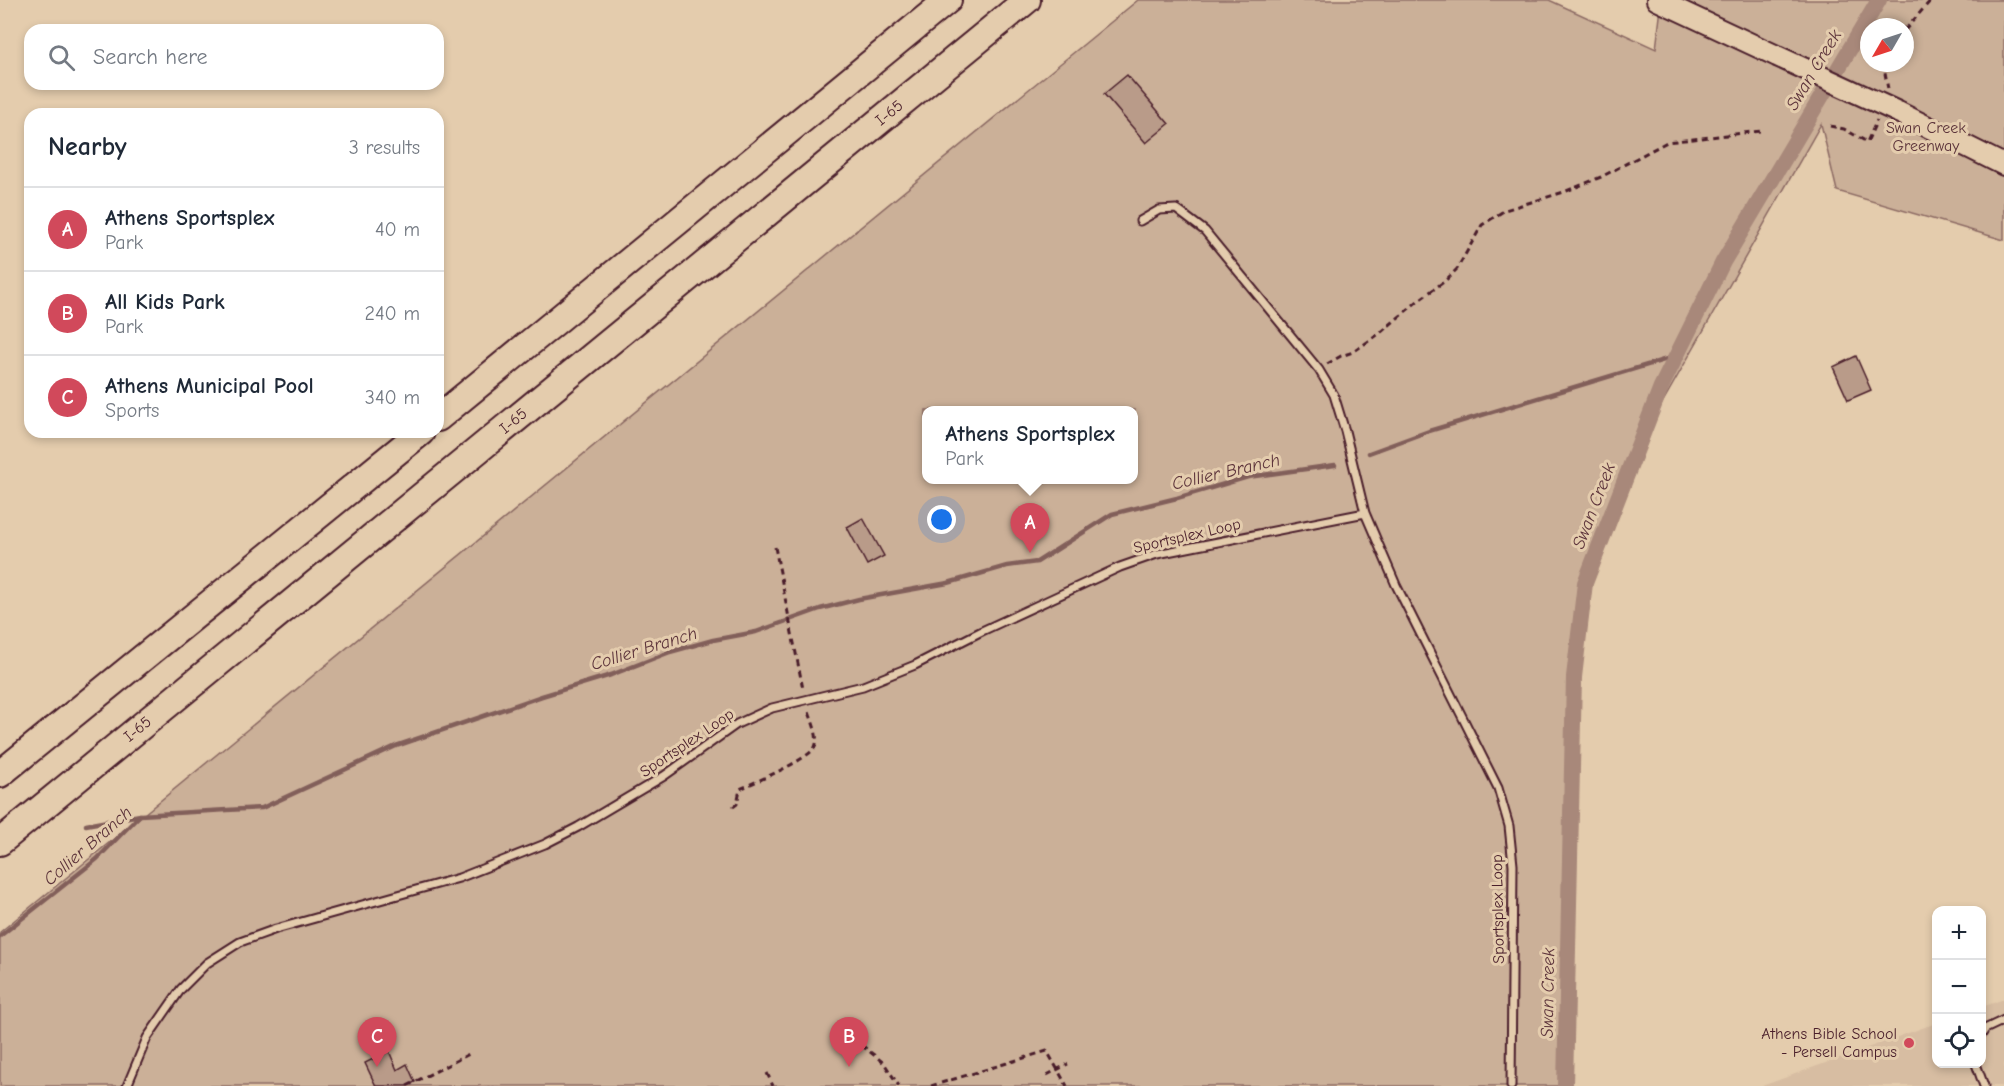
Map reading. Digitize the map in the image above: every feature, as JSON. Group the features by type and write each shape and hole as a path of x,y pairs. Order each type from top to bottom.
{"highway":[{"path":"444,413 948,0"},
{"name":"I-65","path":"0,842 1027,0"},
{"path":"0,774 414,438"}],"main road":[{"path":"1657,0 1898,112 2004,165"}],"lane":[{"name":"Sportsplex Loop","path":"1140,220 1159,210 1176,209 1205,231 1319,370 1334,395 1346,431 1365,513 1396,585 1498,788 1509,826 1513,865 1511,1086"},
{"name":"Sportsplex Loop","path":"127,1086 147,1038 181,989 207,963 240,942 276,929 459,878 545,844 664,776 737,724 772,708 862,686 915,665 1120,567 1157,555 1365,513"},
{"path":"1986,1029 2004,1020"},
{"path":"1977,1068 1984,1086"}],"path":[{"path":"1914,20 1931,0"},
{"path":"1884,72 1888,93"},
{"path":"1830,126 1844,129 1867,142 1873,131"},
{"path":"1328,363 1353,351 1379,334 1445,281 1457,269 1482,225 1504,210 1564,192 1601,177 1667,142 1761,131"},
{"path":"775,547 803,689"},
{"path":"733,807 737,804 740,789 809,754 815,746 816,739 808,708"},
{"path":"844,1035 850,1036 884,1063 899,1086"},
{"path":"931,1086 1047,1052 1067,1086"},
{"path":"407,1086 471,1053"},
{"path":"1047,1075 1068,1064"},
{"path":"767,1073 772,1086"}],"shaded area":[{"name":"Athens Bible School - Persell Campus","path":"2004,999 2004,1086 1762,1086 1932,1024 1932,1068 1986,1068 1986,1006"}],"green space":[{"name":"Swan Creek Greenway","path":"1138,0 1549,0 1656,49 1662,0 2004,0 2004,240 1837,191 1821,124 1652,421 1608,514 1586,593 1571,675 1565,1086 0,1086 0,932"}],"building":[{"path":"1127,75 1169,124 1146,143 1104,94"},
{"path":"1856,356 1871,390 1848,400 1833,367"},
{"path":"863,518 884,556 867,565 847,527"},
{"path":"389,1051 397,1070 407,1064 415,1082 407,1086 376,1086 365,1063"}],"waterway":[{"name":"Swan Creek","path":"1565,1086 1574,677 1585,583 1661,387 1723,262 1879,0"},
{"name":"Collier Branch","path":"1369,453 1429,431 1677,356"},
{"name":"Collier Branch","path":"86,825 140,815 262,808 396,746 611,675 670,652 713,640 756,632 820,609 859,599 948,583 1007,566 1037,562 1112,514 1248,477 1335,465"},
{"name":"Collier Branch","path":"0,936 97,859 140,815"}],"place":[{"name":"Athens Sportsplex","path":"1030,553"},
{"name":"Athens Bible School - Persell Campus","path":"1909,1043"},
{"name":"Athens Municipal Pool","path":"377,1067"},
{"name":"All Kids Park","path":"849,1067"}]}
